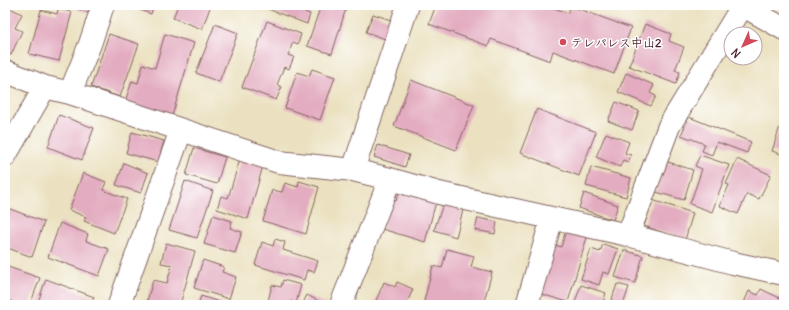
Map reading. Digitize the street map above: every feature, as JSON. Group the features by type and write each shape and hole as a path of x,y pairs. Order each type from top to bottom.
{"street":[{"path":"70,93 90,44 102,5"},
{"path":"352,170 408,5"},
{"path":"628,235 669,126 742,5 784,29"},
{"path":"5,71 45,87 70,93 279,162 352,170 439,193 628,235 733,263 784,274"},
{"path":"5,156 45,87"},
{"path":"119,305 181,130"},
{"path":"341,305 390,179"},
{"path":"527,305 552,218"}],"building":[{"path":"68,5 91,5 88,13"},
{"path":"127,5 154,5 151,14"},
{"path":"178,5 211,5 202,29 173,18"},
{"path":"269,5 287,5 310,14 307,24 268,9"},
{"path":"321,5 347,5 332,54 307,46"},
{"name":"テレパレス中山2","path":"436,5 546,5 568,13 571,6 631,28 614,74 553,51 550,61 491,39 488,46 429,24"},
{"path":"6,6 22,14 15,28 22,31 11,55 5,53"},
{"path":"58,9 72,12 59,61 29,54 41,10 57,14"},
{"path":"373,14 394,21 388,40 366,32"},
{"path":"267,21 301,34 298,44 293,42 288,55 294,57 289,69 284,67 277,85 282,87 276,100 242,87"},
{"path":"215,24 238,33 219,82 196,73"},
{"path":"645,24 671,34 669,41 684,47 675,70 680,72 676,84 629,66"},
{"path":"109,34 139,44 120,97 91,87"},
{"path":"165,34 194,43 172,116 125,102 132,81 138,83 143,64 155,68"},
{"path":"312,69 335,77 320,120 285,108 297,72 309,76"},
{"path":"626,73 654,85 650,93 656,96 651,106 618,92"},
{"path":"411,80 474,105 456,150 394,126"},
{"path":"616,102 639,111 632,130 608,121"},
{"path":"537,109 596,132 579,176 520,153"},
{"path":"784,114 784,155 772,151"},
{"path":"59,115 94,128 82,160 48,147"},
{"path":"689,117 751,142 747,153 717,142 712,155 702,151 705,144 681,135"},
{"path":"132,132 164,141 158,162 126,153"},
{"path":"606,133 629,142 625,153 631,155 628,162 623,160 620,167 596,157"},
{"path":"378,145 409,155 405,167 374,157"},
{"path":"194,148 225,157 217,184 186,175"},
{"path":"700,155 729,165 712,212 690,204 702,169 695,166"},
{"path":"240,159 263,166 248,219 217,209 221,196 228,198"},
{"path":"737,159 771,175 759,199 747,194 738,214 720,206 729,185 726,184"},
{"path":"665,161 693,170 684,200 656,192"},
{"path":"124,163 148,173 141,193 116,185"},
{"path":"591,167 631,178 626,197 586,186"},
{"path":"83,173 106,182 103,190 127,199 114,233 84,221 86,217 69,210"},
{"path":"185,181 213,191 197,238 169,230"},
{"path":"299,181 319,187 306,234 263,221 272,190 282,192 285,183 298,187"},
{"path":"399,192 436,202 425,242 382,229 391,199 396,201"},
{"path":"584,193 618,205 613,220 579,208"},
{"path":"652,200 693,213 685,240 644,226"},
{"path":"443,204 463,210 456,237 434,230"},
{"path":"5,207 44,222 32,257 5,247"},
{"path":"213,215 232,221 230,228 242,232 235,253 204,244"},
{"path":"478,218 497,222 495,234 475,230"},
{"path":"60,223 88,234 86,241 109,249 99,276 48,257"},
{"path":"566,230 587,237 568,302 541,294 555,245 561,247"},
{"path":"275,239 285,242 283,250 318,261 314,272 307,270 304,280 255,265 262,242 273,246"},
{"path":"166,243 195,251 180,305 146,305 153,280 167,283 172,265 161,263"},
{"path":"603,244 618,249 609,274 603,272 599,285 581,279 591,249 600,252"},
{"path":"447,249 474,256 471,267 492,272 483,305 423,305 433,266 442,268"},
{"path":"624,250 643,256 635,283 615,277"},
{"path":"203,260 224,267 222,272 236,277 229,299 194,288"},
{"path":"5,266 40,278 30,305 21,305 5,299"},
{"path":"46,279 94,297 91,305 37,305"},
{"path":"283,280 301,285 296,303 291,301 290,305 267,305 272,285 281,287"},
{"path":"384,282 395,287 397,282 413,289 406,305 374,305"},
{"path":"617,284 629,287 623,305 610,305"},
{"path":"581,285 606,293 602,305 574,305"},
{"path":"761,289 784,300 784,305 743,305 749,291 758,295"},
{"path":"307,295 327,305 302,305"},
{"path":"201,296 228,305 198,305"}],"place":[{"name":"テレパレス中山2","path":"563,42"}]}
